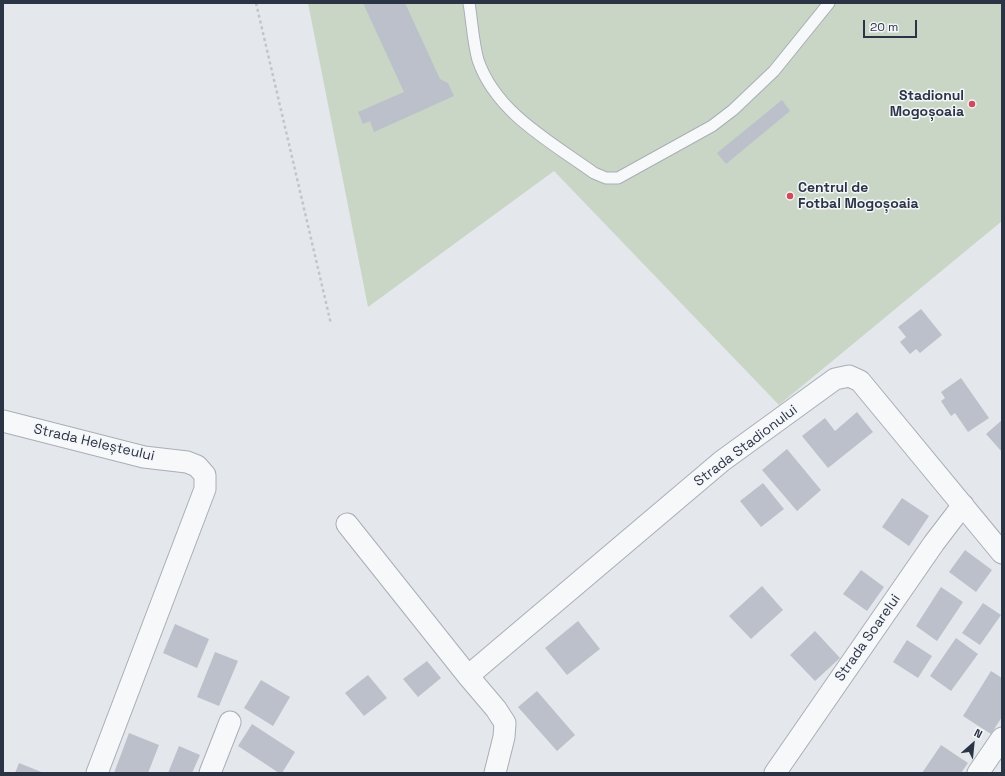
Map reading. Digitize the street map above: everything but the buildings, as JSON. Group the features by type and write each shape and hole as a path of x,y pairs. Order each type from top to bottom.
{"street":[{"name":"Strada Stadionului","path":"468,676 722,461 835,379 849,376 860,381 1002,553"},
{"name":"Strada Heleșteului","path":"3,421 144,457 187,462 196,466 206,475 205,489 97,773"},
{"name":"Strada Soarelui","path":"775,773 934,543 963,504"},
{"path":"348,524 468,676 496,709 504,723 504,737 495,773"},
{"path":"210,773 230,722"},
{"path":"978,773 1002,738"}],"lane":[{"path":"469,3 478,59 487,80 498,98 518,117 594,173 606,178 618,178 712,126 733,110 774,71 828,3"}],"path":[{"path":"256,3 331,324"}],"green space":[{"name":"Centrul de Fotbal Mogoșoaia","path":"308,3 1002,3 1002,221 779,405 554,171 368,307"}],"place":[{"name":"Stadionul Mogoșoaia","path":"972,104"},
{"name":"Centrul de Fotbal Mogoșoaia","path":"790,196"}]}
